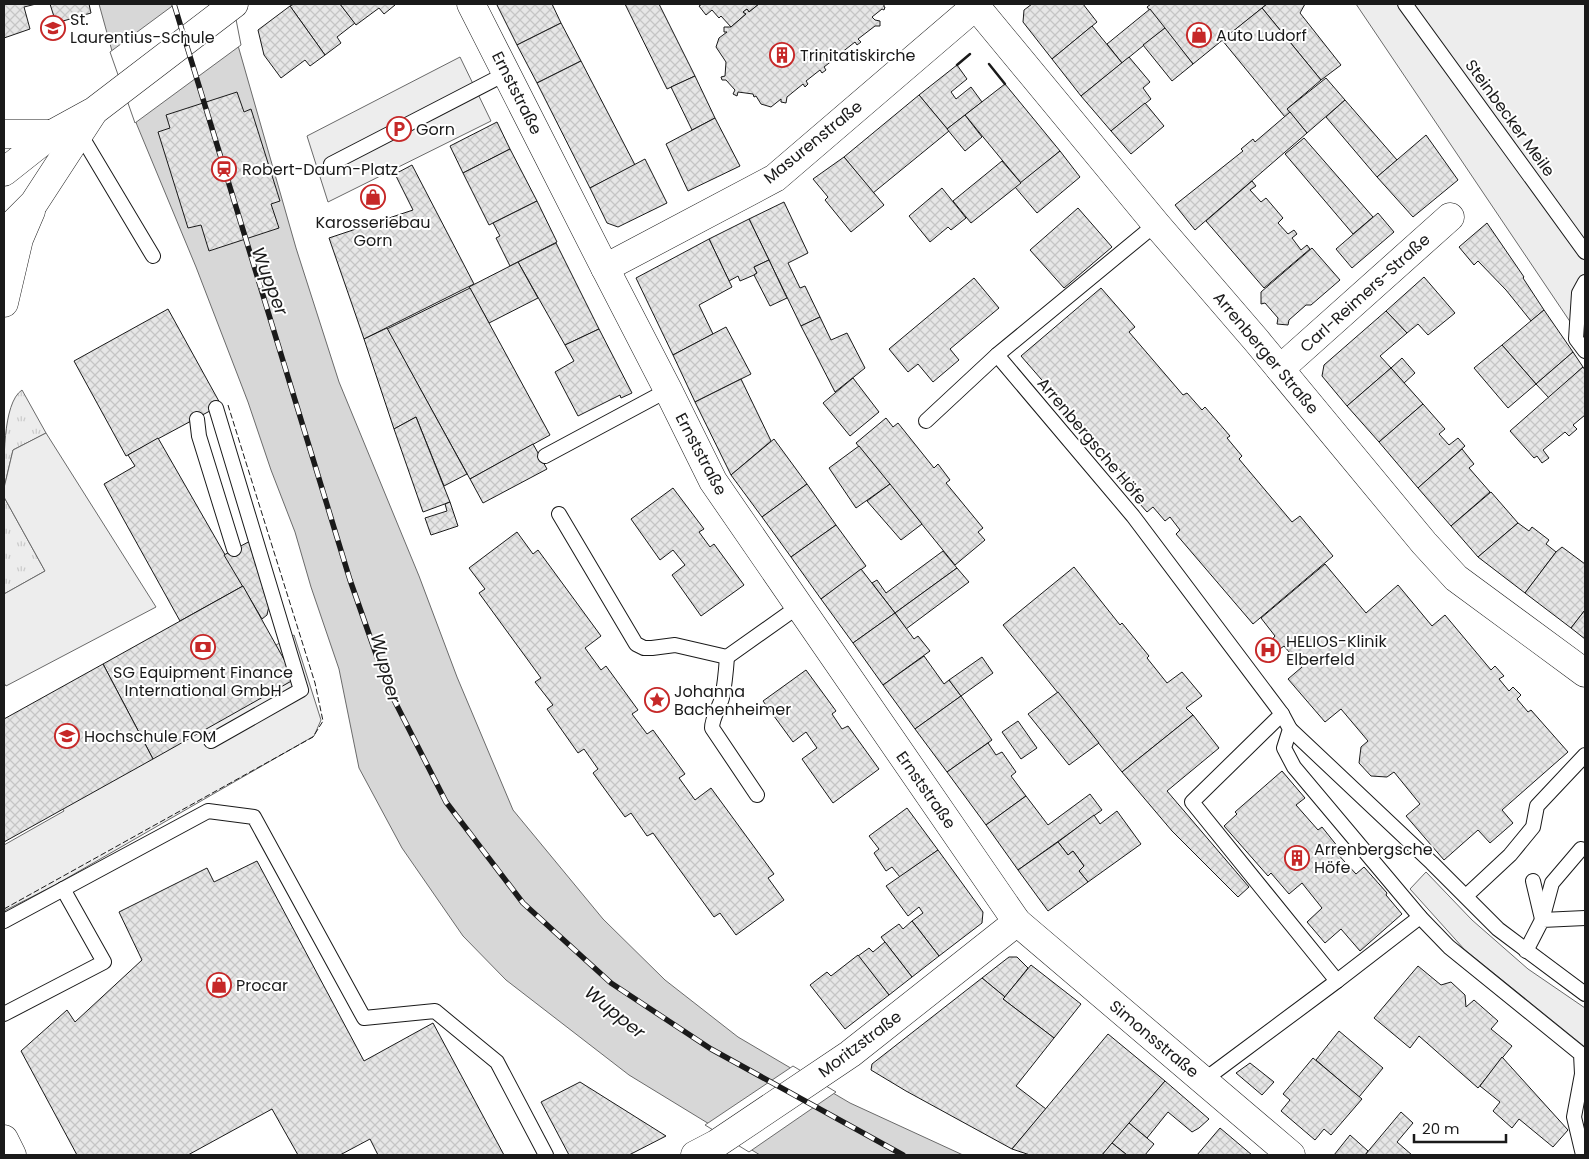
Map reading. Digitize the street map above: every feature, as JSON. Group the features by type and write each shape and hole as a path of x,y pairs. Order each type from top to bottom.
{"street":[{"path":"4,303 19,239 34,203 87,121 123,88 234,4"},
{"name":"Ernststraße","path":"471,4 713,482 1017,922"},
{"name":"Arrenberger Straße","path":"976,4 1156,224 1280,369 1424,543 1456,578 1585,674"},
{"name":"Masurenstraße","path":"604,268 775,178 976,4"},
{"path":"4,172 52,134 87,121"},
{"path":"4,134 52,134"},
{"path":"4,233 34,203"},
{"name":"Carl-Reimers-Straße","path":"1280,369 1450,217"},
{"name":"Moritzstraße","path":"705,1150 850,1054 1017,922"},
{"name":"Simonsstraße","path":"1017,922 1291,1155"},
{"path":"4,1139 12,1155"}],"lane":[{"name":"Steinbecker Meile","path":"1406,4 1585,252"},
{"path":"331,164 507,73"},
{"path":"87,121 153,256"},
{"path":"926,421 997,355 1156,224"},
{"path":"1585,282 1579,294 1576,339 1585,351"},
{"name":"Arrenbergsche Höfe","path":"997,355 1133,516 1282,714 1290,729 1466,896 1498,929 1585,994"},
{"path":"545,456 668,390"},
{"path":"211,741 301,690 216,408"},
{"path":"197,419 199,436 234,550"},
{"path":"559,514 636,644 644,648 675,645 727,657 799,606"},
{"path":"727,657 723,694 712,722 712,728 757,795"},
{"path":"1282,714 1192,802 1337,981"},
{"path":"1290,729 1284,748 1294,767 1420,917 1449,947 1581,1054 1582,1074 1574,1117 1583,1155"},
{"path":"1466,896 1510,855 1532,827 1537,806 1585,755"},
{"path":"4,921 208,811 254,817 364,1018 435,1010 497,1062 546,1155"},
{"path":"1526,951 1542,920 1552,883 1581,849"},
{"path":"1533,881 1542,920"},
{"path":"4,1014 104,962 63,889"},
{"path":"1204,1080 1420,917"},
{"path":"1542,920 1585,918"}],"green space":[{"path":"22,390 46,433 13,450 4,488 4,451 8,421 15,397"},
{"path":"4,497 45,571 4,594"}],"shaded area":[{"path":"1356,4 1585,4 1585,321 1575,329"},
{"name":"Gorn","path":"460,57 491,121 328,202 307,136"},
{"path":"46,433 156,607 6,686 4,683 4,594 45,571 4,497 4,488 13,450"},
{"path":"294,635 321,720 314,736 55,885 4,911 4,845 64,811 43,775"},
{"path":"1426,872 1472,920 1528,969 1585,1008 1585,1047 1464,949 1410,889"}],"water":[{"name":"Wupper","path":"99,4 231,4 237,42 296,248 339,382 419,576 457,677 513,810 603,919 665,980 738,1037 850,1103 963,1155 760,1155 629,1075 506,980 463,936 402,848 359,768 339,669 311,587 295,532 196,267 137,125 112,51"}],"pier":[{"path":"175,4 233,4 241,45 135,123 110,52"},
{"path":"793,1066 836,1092 749,1152 705,1125"}],"building":[{"path":"4,4 36,4 24,7 30,29 4,38"},
{"path":"50,4 89,4 91,13 56,23"},
{"path":"294,4 340,4 355,23 337,37 341,43 325,55 290,6"},
{"path":"340,4 395,5 384,14 379,8 356,25"},
{"path":"552,4 561,23 517,45 497,5"},
{"path":"625,4 659,4 695,76 667,89"},
{"path":"702,4 759,4 749,12 747,9 743,12 746,14 731,27 721,16 719,18 712,10 706,15 699,6"},
{"name":"Trinitatiskirche","path":"759,4 884,4 885,7 884,10 882,9 872,17 880,21 880,26 875,26 858,39 861,42 857,45 855,42 841,53 843,56 840,59 838,56 824,67 826,70 822,73 820,70 806,81 808,84 805,87 803,84 787,97 786,103 781,102 781,99 771,107 761,104 753,94 738,92 737,96 733,94 735,90 726,80 722,80 721,77 725,76 726,62 716,47 719,38 727,32 724,32 724,27 731,27 746,14 743,12 747,9 749,12"},
{"path":"1032,4 1083,4 1097,22 1052,59 1023,22 1024,10"},
{"name":"Auto Ludorf","path":"1151,4 1267,4 1193,64 1147,7"},
{"path":"1267,4 1305,4 1300,13 1341,65 1321,80 1262,8"},
{"path":"290,6 325,55 310,66 305,60 281,78 264,55 258,30"},
{"path":"1262,8 1321,80 1287,109 1290,112 1285,117 1222,40"},
{"path":"1150,9 1165,28 1122,63 1107,44"},
{"path":"561,23 581,61 537,83 517,45"},
{"path":"1092,26 1122,63 1081,96 1052,59"},
{"path":"1165,28 1193,64 1172,81 1143,45"},
{"path":"1129,57 1150,82 1143,88 1151,99 1111,131 1081,96"},
{"path":"581,61 635,165 590,188 537,83"},
{"path":"957,65 967,79 951,92 956,99 971,87 982,102 947,129 919,95"},
{"path":"695,76 715,118 692,130 671,87"},
{"path":"1326,78 1345,100 1307,133 1287,109"},
{"path":"1005,84 1060,151 1021,183 965,115"},
{"path":"237,92 244,112 251,109 280,201 271,204 279,228 209,251 201,225 188,228 158,132 170,128 166,115"},
{"path":"919,95 949,131 873,193 844,157"},
{"path":"1345,100 1397,160 1377,177 1326,117"},
{"path":"1145,103 1164,126 1131,154 1111,131"},
{"path":"1290,112 1307,133 1195,230 1175,205 1243,151 1241,149 1253,139 1255,142"},
{"path":"965,115 982,137 965,151 947,129"},
{"path":"715,118 740,166 688,191 666,144"},
{"path":"497,122 510,149 463,173 450,146"},
{"path":"1426,135 1458,180 1413,217 1377,177"},
{"path":"1304,138 1373,217 1353,234 1285,154"},
{"path":"510,149 537,201 489,225 463,173"},
{"path":"1060,151 1080,177 1037,213 1015,187"},
{"path":"844,157 884,205 851,232 825,200 828,197 813,179"},
{"path":"645,159 667,203 618,227 607,223 590,188"},
{"path":"1002,161 1021,183 971,223 953,201"},
{"path":"412,165 474,284 364,339 329,238 413,210 395,174"},
{"path":"1252,181 1256,186 1250,190 1261,202 1266,198 1283,218 1278,223 1288,234 1294,230 1297,234 1292,238 1301,250 1307,245 1310,249 1264,288 1206,221"},
{"path":"942,188 966,218 951,230 948,227 930,242 909,216"},
{"path":"537,201 557,242 510,266 496,238 500,236 493,223"},
{"path":"784,202 808,253 788,263 800,288 805,286 820,317 801,326 749,219"},
{"path":"1078,208 1112,247 1064,288 1030,250"},
{"path":"1378,213 1394,232 1352,268 1336,249"},
{"path":"749,219 769,260 754,267 757,273 754,275 740,281 738,276 729,281 709,239"},
{"path":"1487,223 1544,310 1531,321 1506,290 1478,261 1474,265 1459,247"},
{"path":"709,239 732,287 699,305 713,334 673,355 636,278"},
{"path":"556,243 599,329 565,345 518,262"},
{"path":"1312,248 1340,280 1311,305 1306,305 1289,320 1288,325 1277,324 1278,318 1265,303 1261,304 1261,292"},
{"path":"769,260 787,298 770,306 754,275 757,273 754,267"},
{"path":"518,262 538,298 489,323 469,287"},
{"path":"1424,277 1455,313 1428,335 1418,324 1407,333 1386,311"},
{"path":"974,278 999,308 950,349 959,360 933,382 918,364 908,372 889,349"},
{"path":"470,288 550,435 470,479 387,329"},
{"path":"1101,288 1135,327 1129,332 1183,395 1187,393 1202,410 1205,407 1230,436 1227,438 1242,456 1239,459 1292,522 1300,516 1333,556 1253,624 1176,534 1180,530 1170,517 1165,521 1153,507 1147,512 1116,477 1122,472 1021,356"},
{"path":"168,309 221,405 126,456 74,361"},
{"path":"1544,310 1573,352 1536,384 1502,345"},
{"path":"1386,311 1407,333 1380,356 1391,368 1347,406 1322,376 1324,365"},
{"path":"820,317 831,340 847,333 865,368 835,392 801,326"},
{"path":"726,327 751,374 695,402 673,355"},
{"path":"387,328 467,474 444,486 416,417 394,429 364,339"},
{"path":"599,329 632,393 621,398 620,395 578,416 555,372 574,361 565,345"},
{"path":"1502,345 1536,384 1508,408 1474,368"},
{"path":"1573,352 1583,367 1549,398 1536,384"},
{"path":"1402,358 1415,373 1404,383 1391,368"},
{"path":"1583,367 1585,370 1585,415 1573,425 1577,429 1569,436 1565,432 1543,450 1549,458 1542,463 1537,456 1534,458 1510,431"},
{"path":"1391,368 1423,404 1379,442 1347,406"},
{"path":"853,378 879,412 850,436 823,403"},
{"path":"741,379 771,441 731,475 695,402"},
{"path":"1423,404 1445,429 1439,434 1449,445 1458,438 1465,446 1418,488 1379,442"},
{"path":"416,417 450,502 423,512 394,429"},
{"path":"886,418 893,427 898,423 934,468 938,464 950,480 946,483 983,528 978,532 985,540 955,565 856,443"},
{"path":"158,438 243,586 180,621 104,484 135,466 128,455"},
{"path":"774,439 807,484 762,517 731,475"},
{"path":"533,444 547,469 483,503 470,479"},
{"path":"859,446 890,484 856,508 829,468"},
{"path":"1462,449 1474,464 1469,468 1490,492 1451,526 1418,488"},
{"path":"807,484 836,525 791,557 762,517"},
{"path":"890,484 922,524 901,540 867,501"},
{"path":"673,488 704,529 699,532 710,547 714,544 744,585 701,616 672,575 685,565 673,550 660,560 631,519"},
{"path":"1491,492 1518,523 1478,557 1451,526"},
{"path":"450,502 458,526 431,535 425,518 447,511 445,504"},
{"path":"1518,523 1529,531 1532,527 1549,540 1546,544 1556,552 1525,593 1478,557"},
{"path":"836,525 866,566 821,599 791,557"},
{"path":"517,532 533,554 538,550 601,636 585,648 601,670 606,666 638,710 632,714 647,734 653,730 685,774 679,778 695,800 711,788 774,874 768,878 784,900 736,935 720,913 714,917 653,833 647,836 631,813 625,817 593,773 598,769 584,749 578,753 547,709 553,705 535,682 541,678 479,593 485,589 469,568"},
{"path":"252,540 269,606 267,615 262,619 224,555"},
{"path":"1562,547 1585,564 1585,610 1571,628 1525,593 1556,552"},
{"path":"943,551 957,568 895,613 872,583 877,580 886,593"},
{"path":"1325,564 1366,613 1398,585 1432,626 1445,615 1491,670 1495,666 1504,676 1499,679 1509,691 1513,687 1521,695 1517,699 1528,712 1531,710 1568,752 1502,810 1513,823 1490,843 1478,830 1444,860 1406,816 1420,804 1394,772 1387,777 1371,776 1359,763 1361,747 1368,741 1341,709 1325,722 1288,679 1302,667 1284,646 1277,651 1270,642 1275,636 1261,618"},
{"path":"1074,567 1120,625 1122,623 1149,656 1147,658 1167,683 1182,672 1202,696 1186,708 1193,715 1122,772 1003,625"},
{"path":"957,568 969,582 906,629 895,613"},
{"path":"861,569 895,613 853,643 821,599"},
{"path":"243,586 295,679 153,759 103,664"},
{"path":"1585,610 1585,639 1571,628"},
{"path":"895,613 914,639 918,636 930,651 883,685 853,643"},
{"path":"924,656 944,684 949,680 961,696 915,729 883,685"},
{"path":"982,657 993,673 961,696 949,680"},
{"path":"103,664 153,759 4,842 4,719"},
{"path":"806,670 836,711 832,714 842,729 848,726 879,769 833,803 802,759 817,748 806,732 793,742 763,701"},
{"path":"1058,692 1099,743 1069,765 1028,714"},
{"path":"961,696 992,740 947,772 915,729"},
{"path":"1193,715 1219,748 1167,791 1249,887 1238,897 1172,831 1122,772"},
{"path":"1018,721 1037,748 1021,759 1002,732"},
{"path":"988,743 996,755 1002,752 1016,772 1011,776 1026,796 986,825 947,772"},
{"name":"Arrenbergsche Höfe","path":"1282,771 1305,798 1296,805 1318,830 1322,827 1338,847 1334,850 1356,874 1364,867 1387,893 1386,895 1402,914 1360,951 1341,929 1325,943 1307,922 1322,908 1302,883 1289,894 1271,873 1268,876 1224,826 1237,814 1235,812"},
{"path":"1090,794 1102,810 1018,870 986,825 1026,796 1048,825"},
{"path":"907,808 938,850 900,877 892,867 886,871 874,853 879,849 869,836"},
{"path":"1117,811 1141,844 1088,882 1079,871 1084,866 1073,851 1068,855 1058,842 1094,815 1100,824"},
{"path":"1058,842 1068,855 1073,851 1084,866 1079,871 1088,882 1048,911 1018,870"},
{"path":"938,850 983,912 982,923 939,956 912,921 923,913 919,907 908,916 886,886"},
{"name":"Procar","path":"257,861 364,1061 433,1023 504,1155 378,1155 370,1139 340,1155 298,1155 272,1109 188,1155 77,1155 21,1051 67,1010 75,1022 142,960 119,912 207,868 214,882"},
{"path":"912,921 939,956 912,977 881,937 899,924 903,929"},
{"path":"885,942 912,977 889,995 858,956 869,948 873,952"},
{"path":"858,955 889,995 845,1029 810,985 827,972 831,976"},
{"path":"1009,957 1017,957 1028,968 1005,997 982,978"},
{"path":"1031,965 1081,1004 1054,1038 1003,999"},
{"path":"1418,966 1441,985 1451,982 1465,995 1466,1007 1474,1000 1498,1021 1491,1029 1512,1046 1478,1088 1419,1036 1410,1048 1374,1018"},
{"path":"982,978 1005,997 1003,999 1054,1038 1016,1086 1046,1109 1012,1149 871,1070 872,1064"},
{"path":"1339,1031 1383,1068 1359,1097 1316,1060"},
{"path":"1108,1034 1165,1081 1102,1155 1030,1155 1012,1149"},
{"path":"1502,1057 1568,1130 1553,1147 1519,1119 1512,1128 1493,1111 1500,1102 1480,1086"},
{"path":"1313,1058 1362,1099 1331,1135 1324,1129 1315,1140 1281,1111 1290,1100 1283,1094"},
{"path":"1250,1063 1274,1082 1262,1095 1236,1073"},
{"path":"1165,1081 1209,1119 1192,1132 1168,1112 1147,1138 1129,1123"},
{"path":"580,1082 666,1136 629,1155 569,1155 541,1102"},
{"path":"1401,1112 1413,1123 1397,1142 1412,1155 1365,1155"},
{"path":"1129,1123 1154,1144 1145,1155 1127,1155 1112,1143"},
{"path":"1220,1128 1252,1155 1197,1155"},
{"path":"1350,1135 1368,1151 1365,1155 1334,1155"},
{"path":"1112,1143 1127,1155 1102,1155"}],"railway":[{"path":"174,4 350,580 388,688 446,802 523,903 611,983 711,1049 903,1155"}],"fence":[{"path":"4,909 313,737 323,721 315,683 228,405"}],"wall":[{"path":"957,65 970,54"},
{"path":"989,64 1005,84"}],"place":[{"name":"St. Laurentius-Schule","path":"53,28"},
{"name":"Auto Ludorf","path":"1199,35"},
{"name":"Trinitatiskirche","path":"782,55"},
{"name":"Gorn","path":"399,129"},
{"name":"Robert-Daum-Platz","path":"224,169"},
{"name":"Karosseriebau Gorn","path":"373,197"},
{"name":"SG Equipment Finance International GmbH","path":"203,647"},
{"name":"HELIOS-Klinik Elberfeld","path":"1268,650"},
{"name":"Johanna Bachenheimer","path":"657,700"},
{"name":"Hochschule FOM","path":"67,736"},
{"name":"Arrenbergsche Höfe","path":"1297,858"},
{"name":"Procar","path":"219,985"}]}
